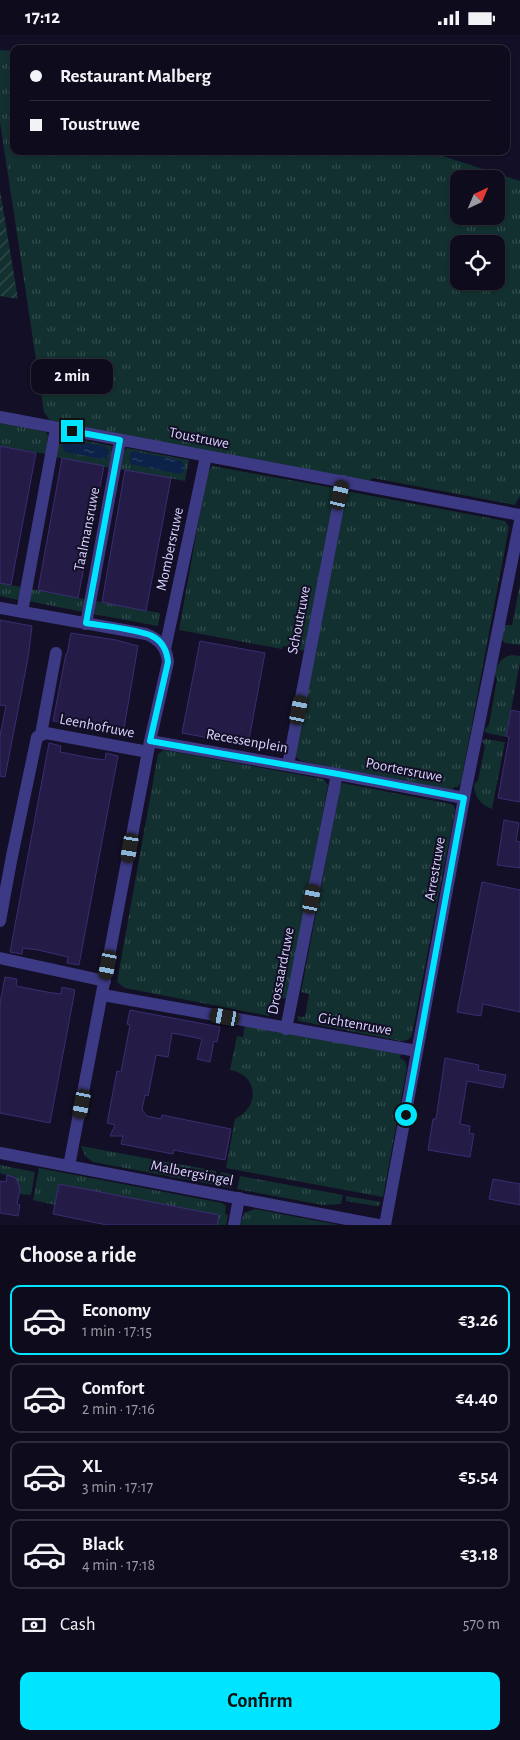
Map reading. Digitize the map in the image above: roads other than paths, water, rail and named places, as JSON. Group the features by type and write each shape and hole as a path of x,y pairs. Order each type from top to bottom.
{"street":[{"name":"Toustruwe","path":"0,417 520,515"},
{"path":"22,612 56,428"},
{"name":"Taalmansruwe","path":"86,623 120,440"},
{"name":"Mombersruwe","path":"165,649 206,456"},
{"name":"Schoutruwe","path":"288,765 343,481"},
{"name":"Arrestruwe","path":"385,1225 464,798 520,521"},
{"path":"0,608 146,634 157,639 165,649 168,662 149,746 69,1167"},
{"name":"Leenhofruwe","path":"0,921 35,743 41,734 56,653"},
{"name":"Leenhofruwe","path":"41,734 46,733 149,746"},
{"name":"Recessenplein","path":"149,746 288,765 338,774"},
{"name":"Poortersruwe","path":"338,774 464,798"},
{"name":"Drossaardruwe","path":"286,1029 338,774"},
{"path":"0,958 105,981"},
{"path":"102,995 286,1029"},
{"name":"Gichtenruwe","path":"286,1029 417,1051"},
{"name":"Malbergsingel","path":"0,1153 378,1225"},
{"path":"234,1225 239,1198"}],"water":[{"path":"67,440 105,446 110,452 107,458 102,459 65,452 62,446 63,442"},
{"path":"133,451 182,461 185,467 183,472 179,474 131,464 129,454"}]}
